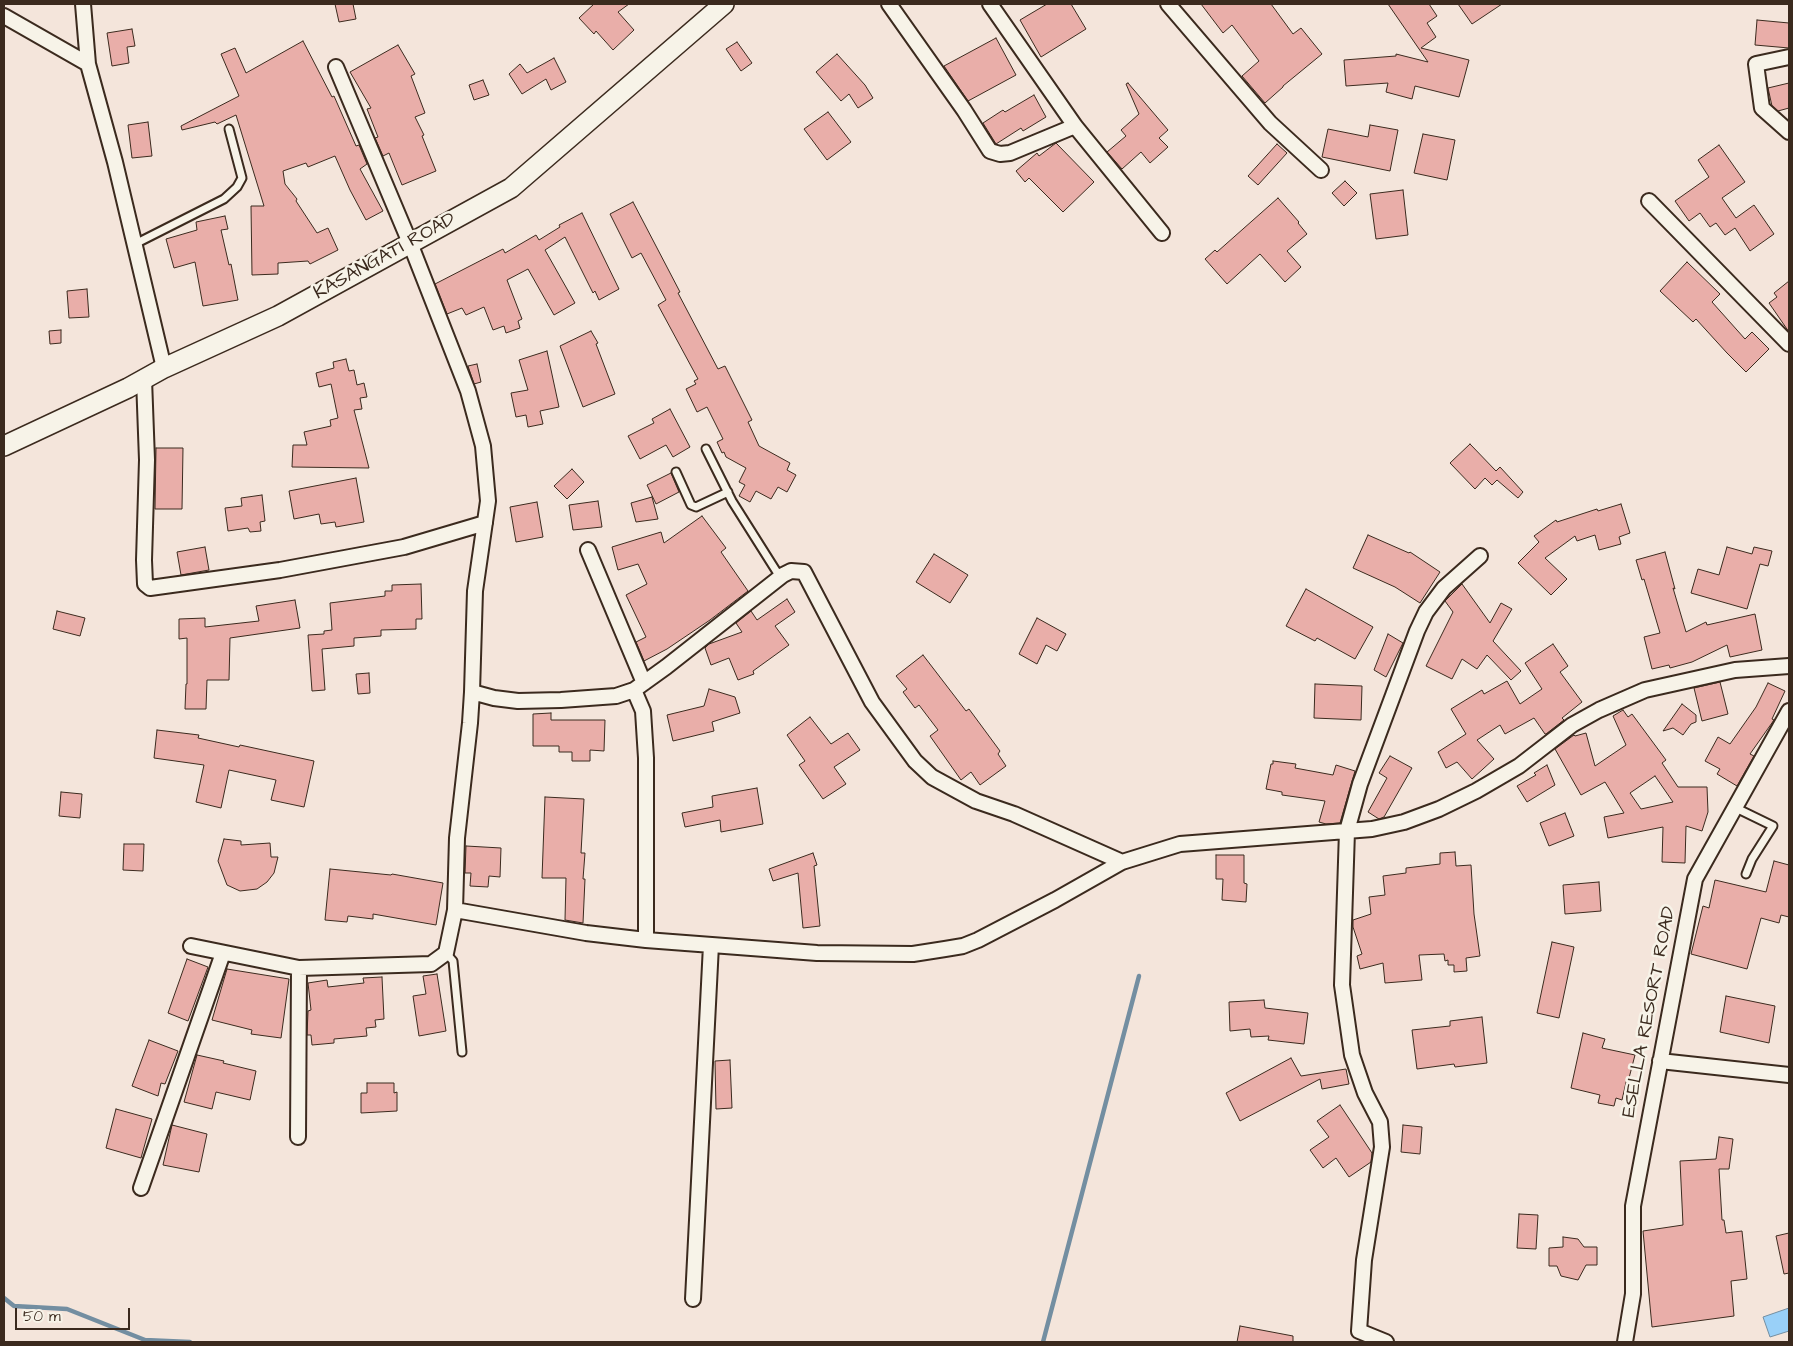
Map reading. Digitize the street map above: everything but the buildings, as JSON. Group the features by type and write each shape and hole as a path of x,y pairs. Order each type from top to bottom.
{"street":[{"path":"83,4 88,64 115,162 164,368"},
{"name":"KASANGATI ROAD","path":"4,446 164,368 278,316 511,188 724,4"},
{"path":"889,4 964,110 990,151 1000,154 1010,153 1075,126"},
{"path":"990,4 1075,126 1162,233"},
{"path":"1168,4 1270,123 1321,170"},
{"path":"4,16 88,64"},
{"path":"1789,57 1756,64 1762,108 1789,132"},
{"path":"191,946 299,968 431,964 446,953 455,910 457,838 472,692 475,591 488,501 483,446 468,391 410,243 336,66"},
{"path":"1648,201 1789,344"},
{"path":"144,379 147,460 144,560 145,584 150,588 280,570 404,547 485,523"},
{"path":"588,550 639,687 643,711 646,758 646,940"},
{"path":"1386,1342 1359,1331 1364,1260 1382,1147 1380,1122 1366,1093 1352,1055 1342,985 1347,831 1360,784 1384,717 1426,612 1444,588 1480,556"},
{"path":"472,692 494,698 518,701 616,696 639,687 780,577 797,570 804,572 808,576 872,702 915,761 932,777 976,801 1014,814 1122,862"},
{"path":"455,910 646,940 817,953 913,954 963,946 1055,900 1122,862 1180,844 1380,828 1404,822 1439,809 1476,791 1519,766 1572,725 1599,710 1645,690 1735,670 1789,666"},
{"name":"ESELLA RESORT ROAD","path":"1625,1342 1633,1294 1633,1206 1695,879 1789,711"},
{"path":"693,1299 711,945"},
{"path":"141,1188 223,953"},
{"path":"298,1137 299,968"},
{"path":"1660,1061 1789,1075"}],"lane":[{"path":"135,244 224,199 238,187 242,178 229,129"},
{"path":"706,450 728,492 780,577"},
{"path":"676,472 691,505 696,507 728,492"},
{"path":"1736,808 1773,826 1752,859 1746,874"},
{"path":"446,953 453,961 462,1052"}],"water":[{"path":"1789,1308 1789,1331 1770,1337 1763,1317"}],"waterway":[{"path":"1043,1342 1139,976"},
{"path":"4,1298 14,1306 67,1309 145,1340 190,1342"}]}
